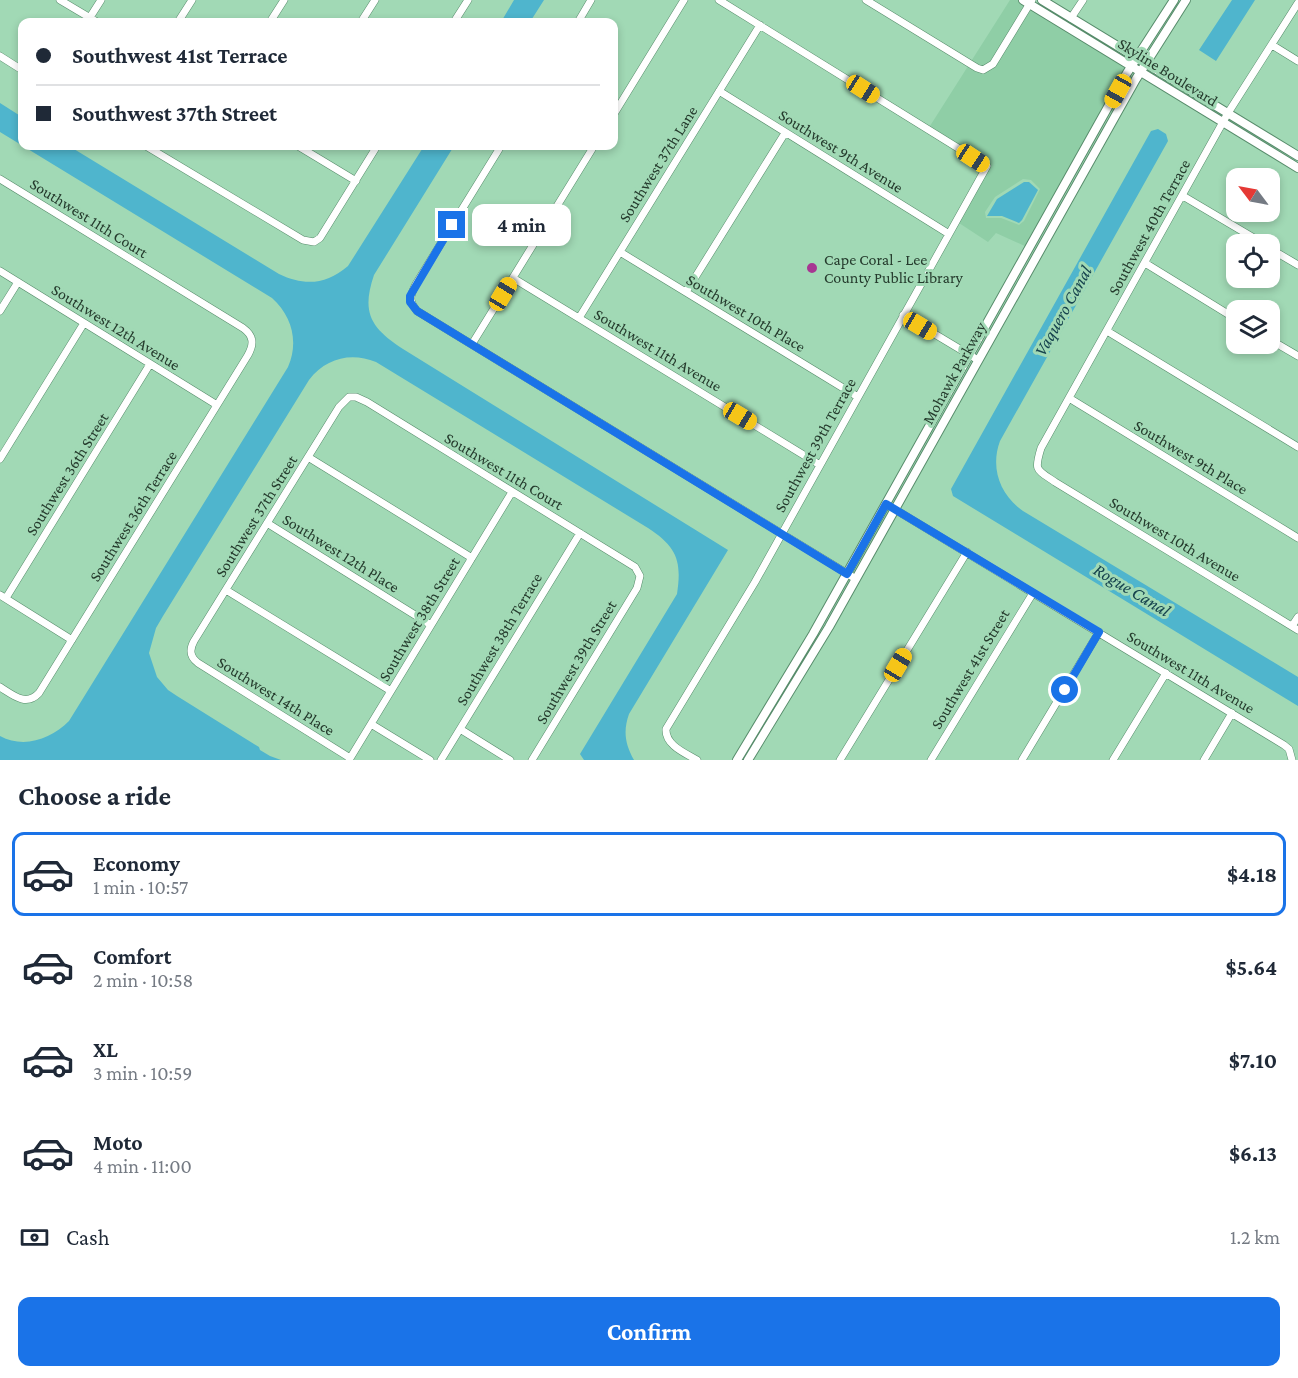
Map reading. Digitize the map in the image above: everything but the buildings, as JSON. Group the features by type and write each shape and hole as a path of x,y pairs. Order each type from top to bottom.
{"street":[{"path":"60,0 87,18"},
{"path":"92,18 101,0"},
{"path":"181,18 192,0"},
{"path":"273,18 284,0"},
{"path":"364,18 375,0"},
{"path":"457,18 468,0"},
{"path":"580,18 591,0"},
{"path":"618,107 684,0"},
{"path":"719,0 760,25"},
{"path":"866,0 983,70 993,64 1029,1"},
{"name":"Skyline Boulevard","path":"1042,0 1298,156"},
{"path":"1071,18 1083,0"},
{"name":"Mohawk Parkway","path":"737,760 813,634 1136,58 1174,0"},
{"name":"Mohawk Parkway","path":"748,760 829,627 1140,72 1186,0"},
{"name":"Skyline Boulevard","path":"1029,1 1131,67 1298,168"},
{"name":"Southwest 40th Terrace","path":"1038,470 1036,464 1041,448 1227,113 1298,3"},
{"name":"Southwest 37th Lane","path":"579,318 760,25"},
{"name":"Southwest 39th Terrace","path":"697,760 671,743 665,736 666,729 781,534 987,166 760,25"},
{"path":"1272,45 1298,61"},
{"path":"0,56 18,67"},
{"name":"Southwest 9th Avenue","path":"719,91 949,234"},
{"path":"686,292 785,133"},
{"path":"153,150 303,240 314,242 320,238 375,150"},
{"path":"305,150 356,181"},
{"path":"499,150 416,284 410,296 410,302 417,311 855,579"},
{"path":"472,344 592,150"},
{"name":"Southwest 11th Court","path":"0,179 243,328 253,340"},
{"path":"1183,195 1247,234"},
{"name":"Southwest 10th Place","path":"620,252 858,397"},
{"path":"1280,254 1298,265"},
{"path":"1145,264 1226,313"},
{"name":"Southwest 12th Avenue","path":"0,272 218,405"},
{"name":"Southwest 11th Avenue","path":"513,278 820,465"},
{"path":"0,311 18,282"},
{"path":"903,315 978,360"},
{"path":"0,459 84,323"},
{"path":"1107,331 1298,447"},
{"name":"Southwest 36th Terrace","path":"0,687 21,700 29,700 39,693 218,405 253,347 253,340"},
{"path":"1280,345 1298,356"},
{"name":"Southwest 36th Street","path":"3,596 150,364"},
{"name":"Southwest 11th Court","path":"350,397 367,402 580,533 635,567 640,576"},
{"name":"Southwest 37th Street","path":"190,653 194,641 308,457 343,402 350,397"},
{"name":"Southwest 9th Place","path":"1070,398 1298,538"},
{"path":"308,457 472,558"},
{"name":"Southwest 10th Avenue","path":"1038,470 1055,483 1295,628"},
{"name":"Southwest 38th Street","path":"349,759 512,492"},
{"name":"Southwest 11th Avenue","path":"886,504 1284,745 1289,749 1293,758"},
{"name":"Southwest 12th Place","path":"267,523 431,625"},
{"name":"Southwest 38th Terrace","path":"441,760 580,533"},
{"path":"840,760 967,552"},
{"name":"Southwest 39th Street","path":"532,760 637,588 640,576"},
{"path":"226,590 391,691"},
{"name":"Southwest 41st Street","path":"931,760 1033,593"},
{"path":"3,596 72,640"},
{"path":"1295,628 1298,616"},
{"path":"1022,760 1099,632"},
{"name":"Southwest 14th Place","path":"190,653 198,663 349,759"},
{"path":"1113,760 1166,673"},
{"path":"1204,760 1232,713"},
{"path":"371,724 430,760"},
{"path":"460,729 510,760"}],"shaded area":[{"path":"1010,0 1018,0 1127,68 1027,247 996,233 988,242 956,221 988,163 930,126","holes":["1023,179 1031,180 1040,189 1024,221 1019,225 1001,218 986,218 985,212 995,197"]}],"water":[{"path":"514,0 544,0 533,18 503,18"},
{"path":"1232,0 1255,0 1216,61 1199,50"},
{"path":"0,103 18,114 18,143 0,132"},
{"path":"1158,129 1166,134 1168,141 1000,441 996,461 999,480 1008,497 1023,511 1298,677 1298,706 953,496 951,489 1151,131"},
{"path":"30,150 76,150 279,274 306,282 315,282 331,277 348,266 421,150 452,150 374,275 370,288 369,310 376,326 403,349 728,550 629,714 626,737 634,760 584,760 580,754 677,594 678,564 671,549 648,528 376,362 348,358 323,366 309,380 163,616 156,628 149,653 157,677 168,690 259,747 260,750 281,760 0,760 0,736 18,742 28,742 54,733 69,721 288,367 293,348 292,330 279,305 272,298"},
{"path":"1024,182 1029,182 1038,190 1019,223 1002,216 987,216 997,199"}],"place":[{"name":"Cape Coral - Lee County Public Library","path":"812,268"}],"route":[{"path":"452,225 410,296 410,302 417,311 847,574 886,504 1099,632 1065,690"}],"water label":[{"name":"Vaquero Canal","path":"1063,311"},
{"name":"Rogue Canal","path":"1132,590"}]}
